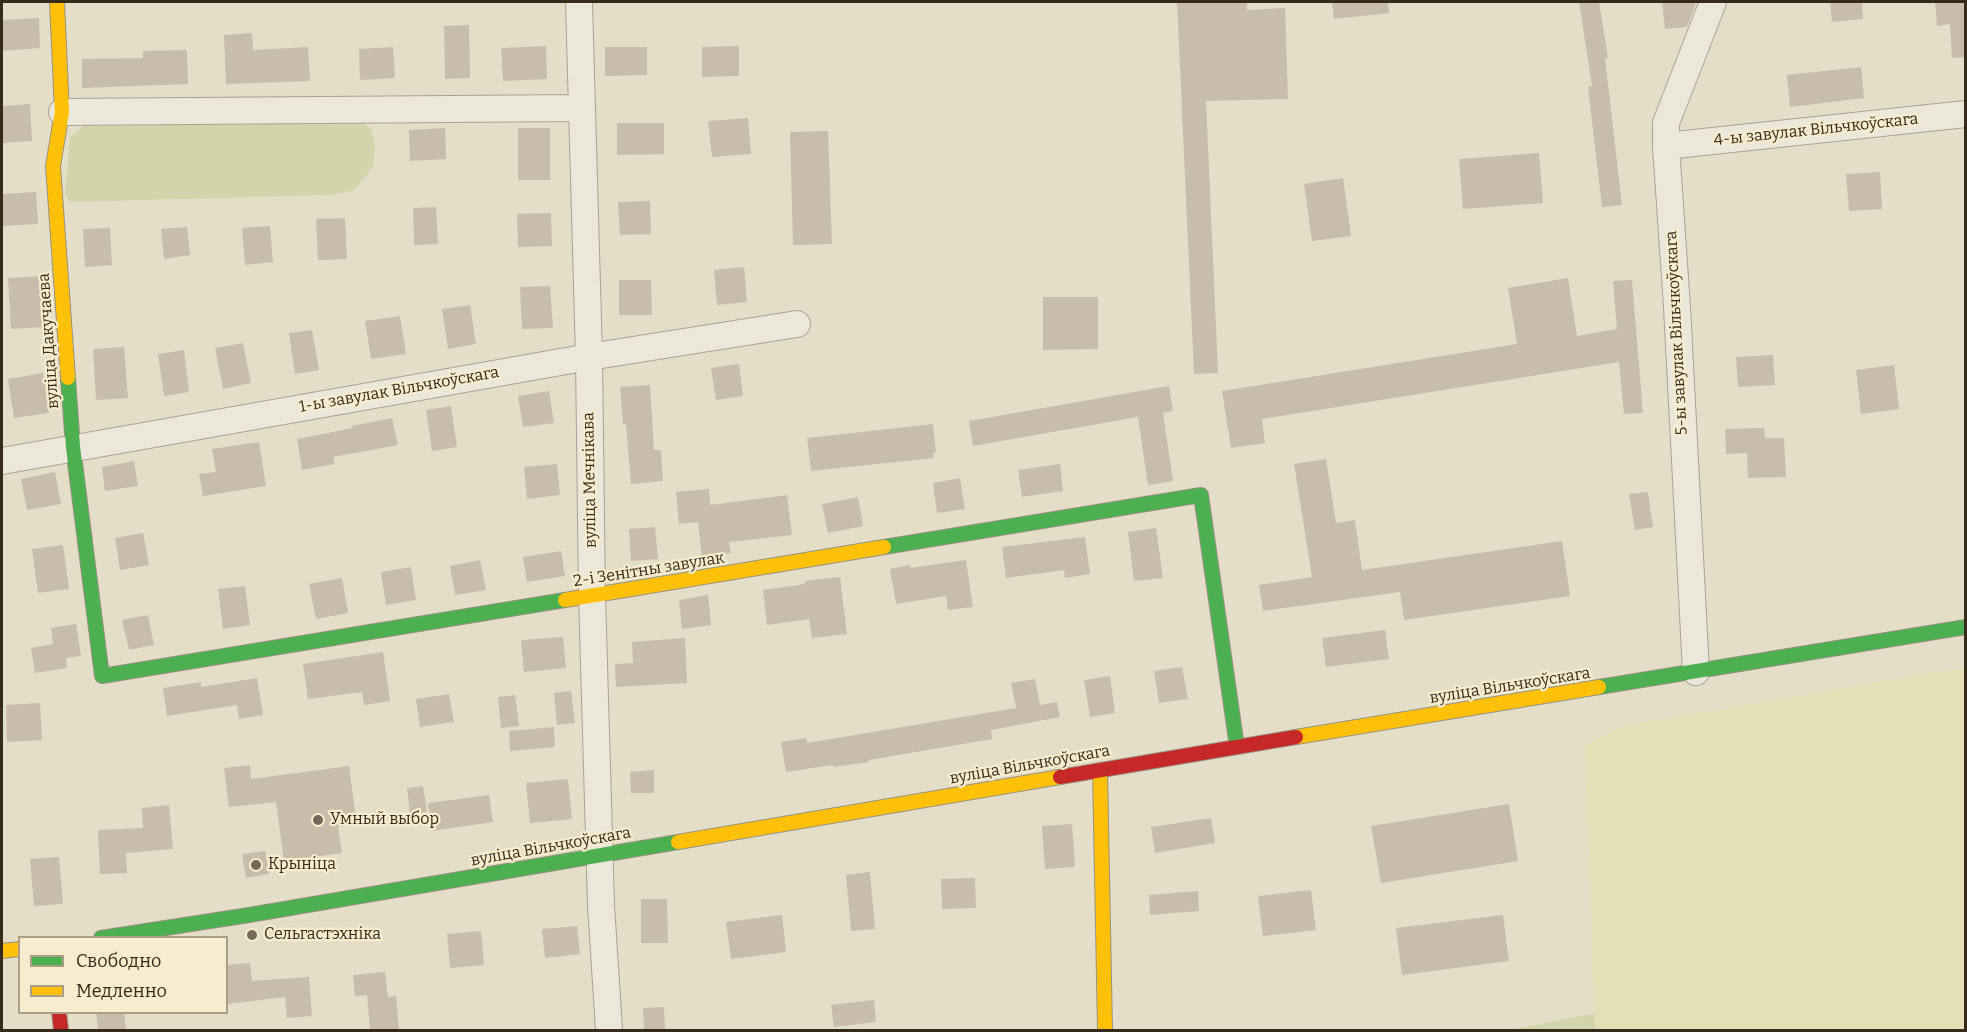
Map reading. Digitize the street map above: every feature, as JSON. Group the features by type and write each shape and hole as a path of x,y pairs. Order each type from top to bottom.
{"street":[{"name":"вуліца Дакучаева","path":"57,2 62,112 53,166 73,447 102,676"},
{"name":"вуліца Мечнікава","path":"579,2 589,357 592,596 600,855 609,1030"},
{"name":"5-ы завулак Вільчкоўскага","path":"1696,672 1666,123 1713,2"},
{"path":"62,112 582,108"},
{"name":"4-ы завулак Вільчкоўскага","path":"1666,146 1965,114"},
{"name":"1-ы завулак Вільчкоўскага","path":"2,461 589,357 797,324"},
{"name":"2-і Зенітны завулак","path":"102,676 1201,495 1237,747"},
{"name":"вуліца Вільчкоўскага","path":"114,936 1965,627"},
{"path":"1100,770 1105,1030"},
{"path":"2,951 18,949"},
{"path":"59,1014 60,1030"}],"shaded area":[{"path":"1965,667 1965,1030 1595,1030 1585,745 1623,726"}],"green space":[{"path":"358,120 371,128 375,146 373,167 354,190 333,195 70,202 65,193 70,137 84,126"},
{"path":"1595,1014 1595,1030 1511,1030 1575,1017"}],"building":[{"path":"1177,2 1247,2 1247,10 1285,8 1288,99 1206,101 1218,373 1194,374"},
{"path":"1332,2 1388,2 1389,13 1334,19"},
{"path":"1579,2 1599,2 1608,58 1605,58 1622,205 1602,207 1588,87 1592,86"},
{"path":"1662,2 1695,2 1687,27 1665,29"},
{"path":"1830,2 1862,2 1863,19 1832,22"},
{"path":"1935,2 1965,2 1965,57 1952,58 1950,24 1937,26"},
{"path":"39,18 40,48 2,51 2,20"},
{"path":"469,25 470,78 445,79 444,26"},
{"path":"252,33 253,50 308,47 310,81 226,84 224,35"},
{"path":"546,46 547,79 503,81 501,48"},
{"path":"739,46 739,76 702,77 702,47"},
{"path":"393,47 395,78 360,80 359,49"},
{"path":"605,47 647,47 647,75 605,76"},
{"path":"187,50 188,84 82,88 82,59 143,58 143,51"},
{"path":"1861,67 1864,98 1790,107 1787,75"},
{"path":"30,104 32,141 2,143 2,106"},
{"path":"748,118 751,154 712,157 708,121"},
{"path":"617,123 664,123 664,154 617,155"},
{"path":"445,128 446,159 410,161 409,130"},
{"path":"518,128 550,128 550,180 518,180"},
{"path":"828,131 832,244 793,245 790,132"},
{"path":"1539,153 1543,203 1463,209 1459,159"},
{"path":"1880,172 1882,209 1849,211 1846,174"},
{"path":"1343,178 1351,236 1312,241 1304,184"},
{"path":"36,192 38,224 2,226 2,194"},
{"path":"650,201 651,234 620,235 618,202"},
{"path":"436,207 438,244 414,245 413,208"},
{"path":"551,213 552,246 518,247 517,214"},
{"path":"345,218 347,259 318,260 316,219"},
{"path":"270,226 273,262 245,265 242,228"},
{"path":"187,227 190,255 164,259 161,229"},
{"path":"110,228 112,265 85,267 83,229"},
{"path":"744,267 747,302 717,305 714,270"},
{"path":"40,276 44,327 11,329 8,278"},
{"path":"1568,278 1577,336 1617,329 1613,281 1632,280 1643,413 1624,414 1619,362 1262,419 1265,443 1231,448 1222,391 1517,344 1508,288"},
{"path":"619,280 651,280 652,315 619,315"},
{"path":"550,286 553,328 522,329 520,287"},
{"path":"1043,297 1098,297 1098,349 1043,350"},
{"path":"470,305 476,344 448,349 442,309"},
{"path":"400,316 406,354 371,359 365,321"},
{"path":"312,330 319,370 295,374 289,333"},
{"path":"243,343 251,383 223,389 215,348"},
{"path":"124,347 128,398 96,400 93,349"},
{"path":"184,350 189,392 164,396 158,354"},
{"path":"1773,355 1775,385 1738,387 1736,357"},
{"path":"739,364 743,396 716,400 711,368"},
{"path":"1894,365 1899,409 1861,414 1856,370"},
{"path":"43,373 49,413 14,418 8,379"},
{"path":"650,385 654,450 661,450 663,481 631,484 620,387"},
{"path":"1169,386 1173,411 1163,413 1173,481 1148,485 1138,417 973,446 969,421"},
{"path":"549,391 554,423 523,427 518,396"},
{"path":"451,406 457,447 432,451 426,410"},
{"path":"392,418 398,445 333,457 335,464 302,470 297,439"},
{"path":"933,424 936,452 933,453 934,458 811,471 807,438"},
{"path":"1764,428 1765,438 1784,438 1786,477 1748,478 1747,453 1726,454 1725,429"},
{"path":"259,442 266,486 203,496 199,474 216,472 212,449"},
{"path":"1326,459 1336,523 1355,520 1362,570 1562,541 1570,596 1404,620 1400,592 1263,611 1259,585 1312,577 1294,464"},
{"path":"134,461 138,486 105,491 102,467"},
{"path":"557,464 560,495 527,499 524,467"},
{"path":"1060,464 1063,491 1022,497 1018,470"},
{"path":"55,472 61,504 27,510 21,479"},
{"path":"960,478 965,509 937,513 933,483"},
{"path":"709,489 710,505 787,495 792,535 729,542 731,553 702,558 698,522 679,524 676,492"},
{"path":"1648,492 1653,527 1635,530 1629,494"},
{"path":"858,497 863,526 828,533 822,504"},
{"path":"655,527 658,559 631,561 629,529"},
{"path":"1156,528 1163,578 1134,581 1128,532"},
{"path":"143,533 149,565 120,570 115,538"},
{"path":"1085,537 1090,574 1065,578 1064,570 1006,578 1002,547"},
{"path":"63,545 69,589 38,593 32,549"},
{"path":"561,551 565,576 527,582 523,557"},
{"path":"480,560 486,590 455,595 450,566"},
{"path":"966,560 973,607 948,610 946,596 896,604 890,569"},
{"path":"411,567 416,600 386,605 381,572"},
{"path":"840,577 847,634 812,638 809,619 767,625 763,590 805,584 805,581"},
{"path":"342,578 348,613 316,619 309,584"},
{"path":"245,586 250,625 223,629 218,589"},
{"path":"708,595 711,625 682,629 679,600"},
{"path":"148,615 154,645 129,650 122,620"},
{"path":"76,624 81,656 66,658 67,668 35,673 31,648 53,644 51,628"},
{"path":"1385,630 1389,659 1326,667 1322,638"},
{"path":"563,637 566,668 524,672 521,640"},
{"path":"685,638 687,683 616,687 615,664 633,663 632,642"},
{"path":"383,652 390,701 364,705 362,692 308,699 303,664"},
{"path":"1182,667 1188,699 1159,703 1154,671"},
{"path":"1110,676 1115,713 1090,717 1084,680"},
{"path":"257,678 263,715 239,719 237,705 167,716 163,688 201,682 201,687"},
{"path":"1035,679 1040,705 1057,702 1060,717 991,730 992,739 869,760 869,762 786,772 781,742 806,738 807,743 1016,708 1011,683"},
{"path":"571,691 575,723 557,725 554,693"},
{"path":"449,694 454,722 420,727 416,699"},
{"path":"515,695 519,726 501,728 498,697"},
{"path":"40,703 42,740 7,742 6,705"},
{"path":"554,727 555,747 510,751 509,731"},
{"path":"250,765 251,779 349,766 357,825 338,827 342,853 284,861 276,802 229,807 224,768"},
{"path":"654,770 654,793 631,793 630,772"},
{"path":"568,779 572,819 530,823 526,783"},
{"path":"423,786 427,812 410,814 407,788"},
{"path":"489,795 493,822 432,831 428,803"},
{"path":"1509,804 1518,861 1381,883 1371,826"},
{"path":"169,805 173,849 126,853 127,873 100,874 98,830 143,828 142,808"},
{"path":"1211,818 1215,843 1155,853 1151,827"},
{"path":"1072,824 1075,867 1045,869 1042,826"},
{"name":"Крыніца","path":"265,851 269,874 246,878 242,854"},
{"path":"59,857 63,904 34,906 30,859"},
{"path":"870,872 875,929 851,931 846,875"},
{"path":"975,878 976,908 942,909 941,879"},
{"path":"1311,890 1316,930 1263,936 1258,896"},
{"path":"1198,891 1199,911 1150,915 1149,895"},
{"path":"641,899 667,899 668,943 641,943"},
{"path":"782,915 786,952 731,959 726,922"},
{"path":"1503,915 1509,961 1402,975 1396,928"},
{"path":"577,926 580,954 545,958 542,929"},
{"path":"481,931 484,965 450,968 447,934"},
{"path":"250,963 252,981 309,977 312,1016 287,1018 285,997 228,1004 228,965"},
{"path":"385,972 388,997 396,996 399,1030 370,1030 367,995 355,996 353,975"},
{"path":"874,1000 876,1022 834,1027 831,1005"},
{"path":"664,1007 665,1030 644,1030 643,1008"},
{"path":"96,1014 124,1014 126,1029 98,1030"}],"traffic: fast":[{"path":"68,378 73,447 102,676 565,600"},
{"path":"884,547 1201,495 1237,747"},
{"path":"1599,687 1966,627"},
{"path":"114,936 678,842"}],"traffic: slow":[{"path":"57,2 62,112 53,166 68,378"},
{"path":"565,600 884,547"},
{"path":"1296,737 1599,687"},
{"path":"1100,770 1105,1030"},
{"path":"678,842 1060,777"},
{"path":"2,951 18,949"}],"traffic: jam":[{"path":"1060,777 1296,737"},
{"path":"59,1014 61,1030"}],"place":[{"name":"Умный выбор","path":"318,820"},
{"name":"Крыніца","path":"256,865"},
{"name":"Сельгастэхніка","path":"252,935"}]}
